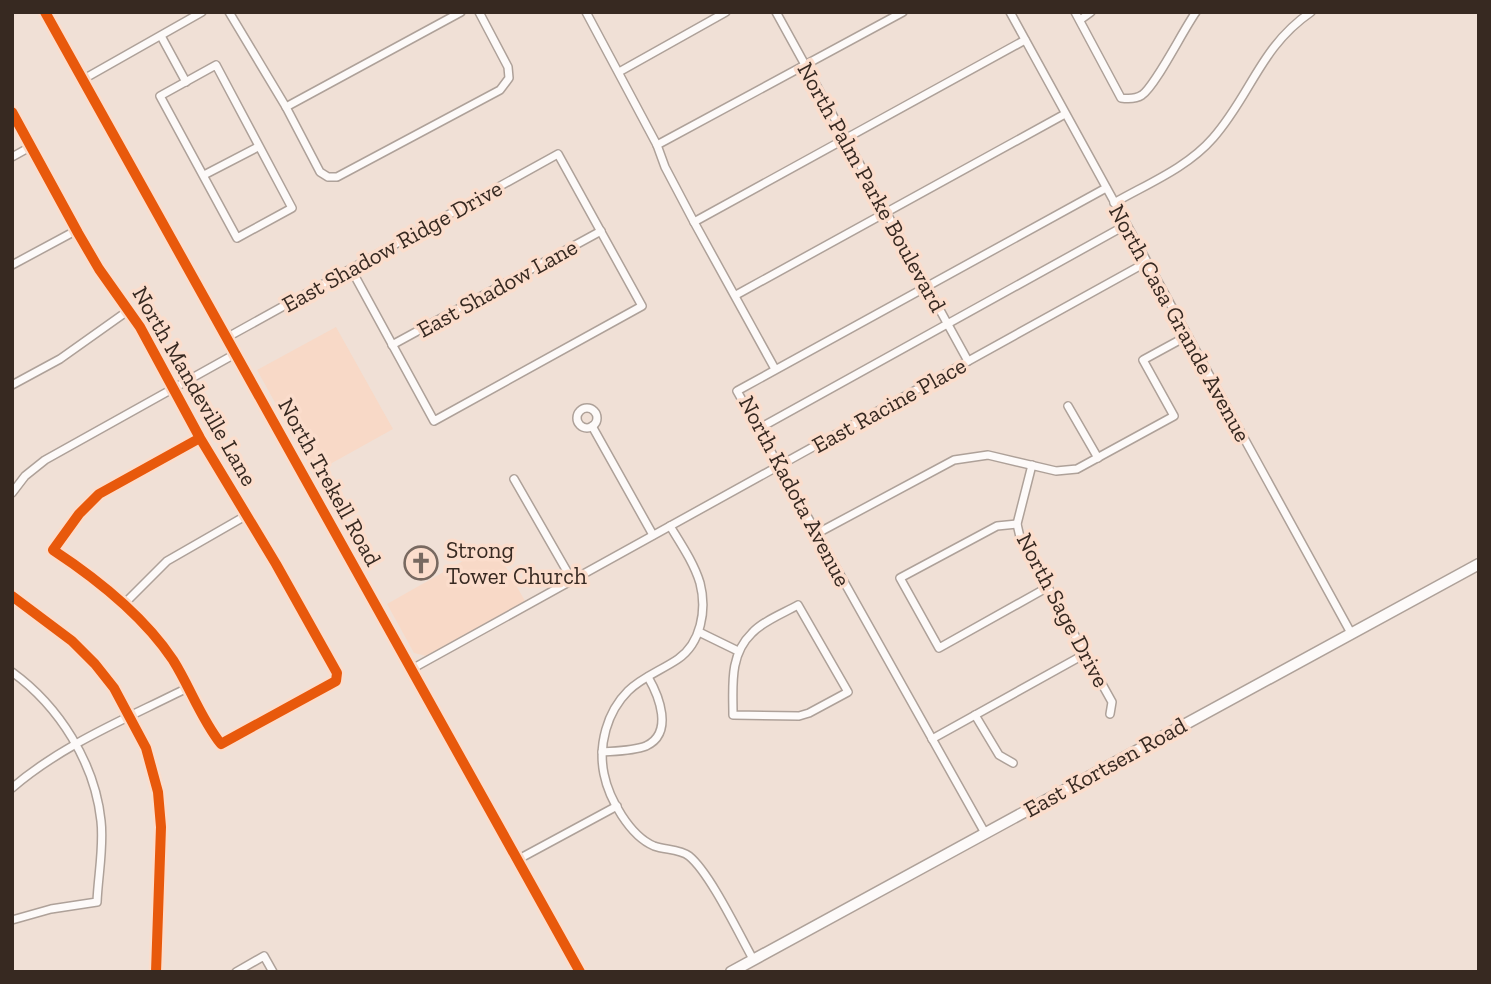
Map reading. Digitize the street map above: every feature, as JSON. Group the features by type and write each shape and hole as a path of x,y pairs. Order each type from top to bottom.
{"street":[{"name":"North Trekell Road","path":"45,12 580,972"},
{"path":"82,79 202,12"},
{"path":"229,12 286,107 320,172 328,177 337,177 500,90 509,78 509,67 479,12"},
{"path":"286,107 461,12"},
{"name":"North Kadota Avenue","path":"586,12 657,145 665,167 694,222 775,369 737,391 985,833"},
{"path":"619,72 726,12"},
{"name":"North Palm Parke Boulevard","path":"776,12 968,361"},
{"path":"657,145 903,12"},
{"name":"North Casa Grande Avenue","path":"1010,12 1352,633"},
{"path":"1075,12 1121,98 1130,100 1142,95 1196,12"},
{"path":"1080,20 1091,12"},
{"path":"1114,202 1193,157 1212,139 1232,113 1268,53 1293,25 1311,12"},
{"path":"161,36 186,82"},
{"path":"694,222 1025,40"},
{"path":"216,65 292,208 237,238 160,96 186,82 216,65"},
{"name":"North Mandeville Lane","path":"12,112 76,230 99,269 129,310 337,673 336,681 221,744 187,688"},
{"path":"736,295 1065,114"},
{"path":"12,157 30,147"},
{"path":"204,175 258,147"},
{"name":"East Shadow Ridge Drive","path":"226,338 558,154 601,231"},
{"path":"775,369 1106,188"},
{"path":"758,429 1126,225"},
{"path":"12,265 76,230"},
{"path":"351,269 434,421 642,306 601,231"},
{"name":"East Shadow Lane","path":"392,345 601,231"},
{"name":"East Racine Place","path":"410,670 1147,262"},
{"path":"12,385 60,359 129,310"},
{"path":"816,534 954,460 988,455 1056,471 1077,469 1098,458 1174,416 1143,360 1187,336"},
{"path":"12,493 25,477 45,460 235,354"},
{"path":"1068,406 1098,458"},
{"path":"592,426 653,535"},
{"path":"12,788 43,764 75,745 187,688 173,660 124,604 53,550 79,514 99,494 201,438"},
{"name":"North Sage Drive","path":"1032,465 1017,524 1020,537 1112,702 1110,714"},
{"path":"514,479 572,580"},
{"path":"124,604 167,561 247,515"},
{"path":"1017,524 997,526 900,578 939,648 1048,587"},
{"path":"670,526 700,581 703,601 699,632 689,649 629,690 613,711 602,752 604,776 631,830 653,846 687,854 702,869 753,959"},
{"name":"East Kortsen Road","path":"731,972 1479,564"},
{"path":"12,596 72,641 95,664 114,688 146,748 158,792 161,827 156,972"},
{"path":"799,605 848,692 799,716 733,715 732,677 738,651 752,632 799,605"},
{"path":"699,632 738,651"},
{"path":"932,739 1086,654"},
{"path":"12,672 55,711 91,778 102,825 97,902 51,909 12,920"},
{"path":"602,752 646,746 656,738 661,729 662,706 648,677"},
{"path":"975,715 999,755 1013,762"},
{"path":"517,860 617,806"},
{"path":"236,972 264,956 273,972"}],"shaded area":[{"path":"336,327 393,429 314,473 257,370"},
{"path":"493,544 525,601 426,656 414,653 387,604"}],"cycle path":[{"path":"45,12 580,972"},
{"path":"12,112 78,233 99,269 140,327 200,438 276,564 337,673 336,681 221,744 207,724 173,660 148,628 102,586 53,550 79,514 99,494 200,438"},
{"path":"12,596 72,641 95,664 114,688 146,748 158,792 161,827 156,972"}],"place":[{"name":"Strong Tower Church","path":"421,563"}]}
